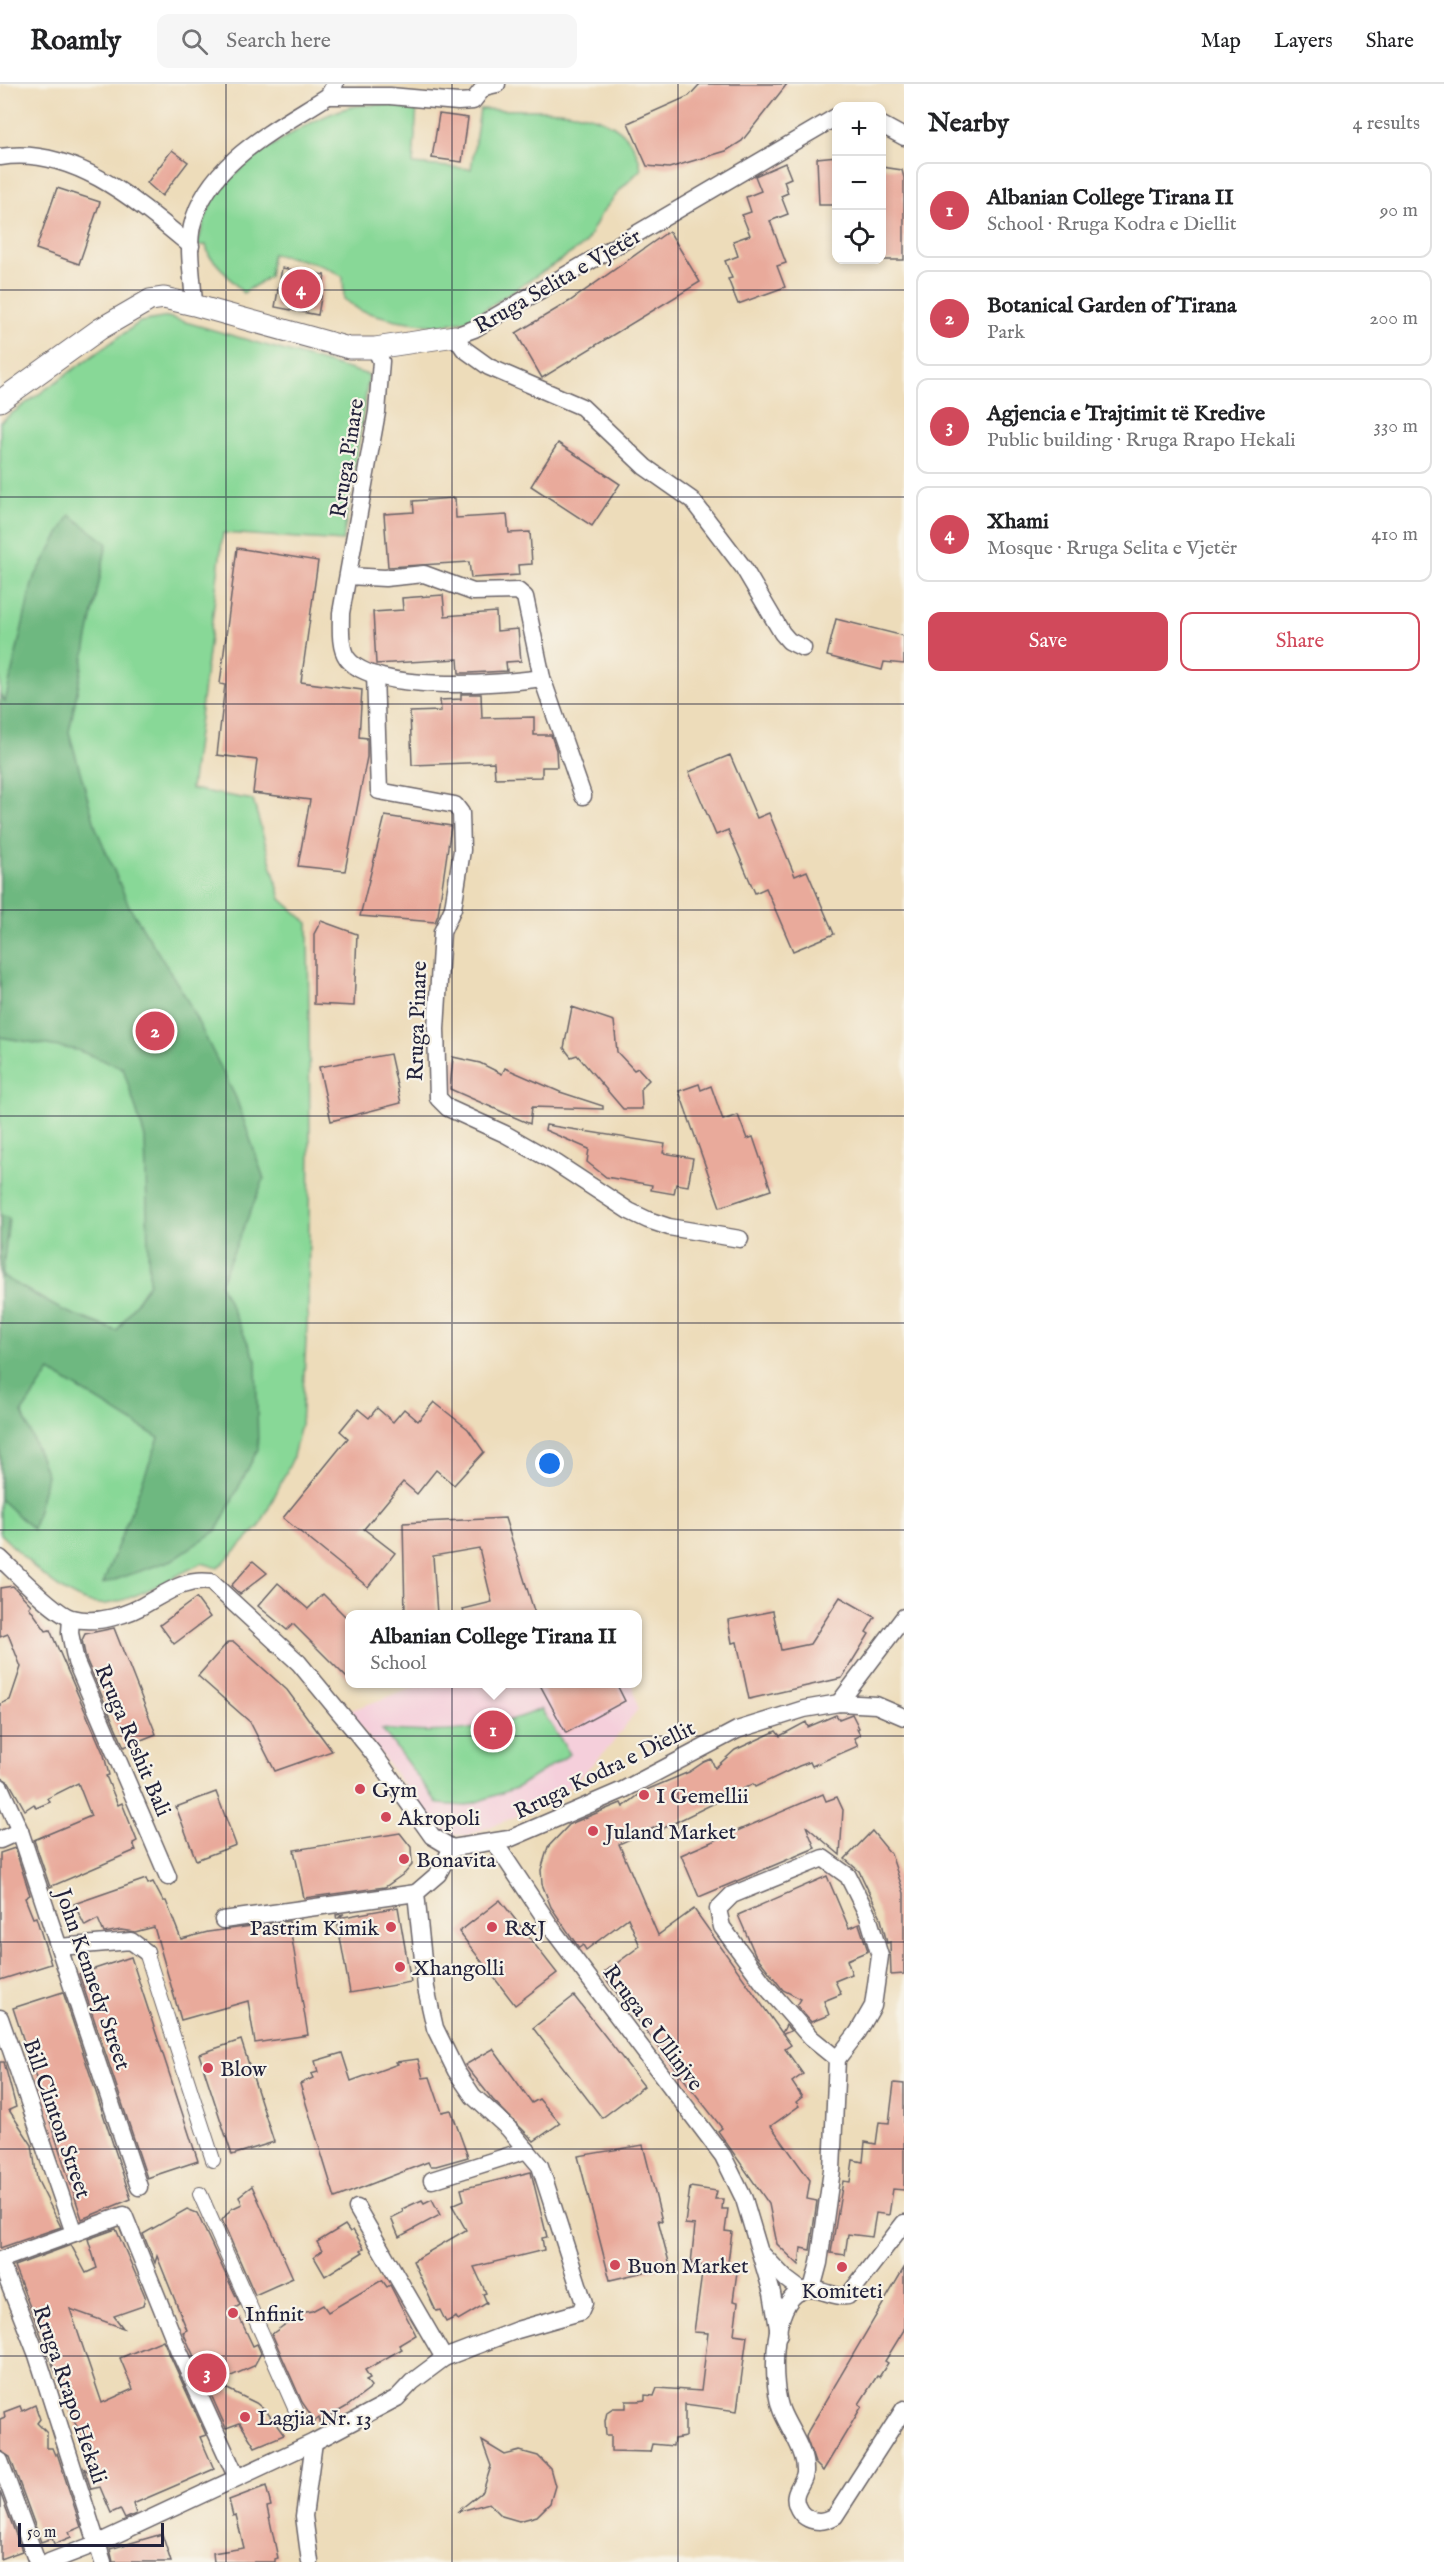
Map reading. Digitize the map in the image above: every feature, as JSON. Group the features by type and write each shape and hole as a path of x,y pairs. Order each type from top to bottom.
{"street":[{"path":"194,305 192,227 203,199 239,153 332,90 458,102 473,101 484,87 497,84"},
{"name":"Rruga Selita e Vjetër","path":"0,401 100,329 150,300 164,298 349,348 375,348 455,336 483,324 832,120"},
{"path":"886,127 904,137"},
{"path":"0,157 43,156 66,164 127,194 191,246"},
{"path":"455,336 464,349 489,367 582,408 645,466 692,500 743,567 782,633 789,641 803,648"},
{"name":"Rruga Pinare","path":"375,348 381,361 377,412 341,613 341,634 346,657 358,669 395,681 457,684 515,682 542,678"},
{"path":"348,576 385,578 424,574 473,592 518,591 525,597 542,678 583,796"},
{"name":"Rruga Pinare","path":"375,675 380,791 455,805 461,813 462,850 453,908 442,932 436,1029 438,1098 448,1108 505,1134 556,1163 629,1212 669,1227 740,1239"},
{"path":"0,1558 71,1618 105,1619 137,1610 179,1584 195,1580 211,1582 299,1663 373,1753 432,1836 452,1848 438,1874 416,1893 222,1920"},
{"path":"839,1703 904,1617"},
{"name":"Rruga Reshit Bali","path":"71,1618 70,1633 76,1662 168,1877"},
{"name":"Rruga Kodra e Diellit","path":"452,1848 495,1843 553,1822 623,1790 737,1730 804,1708 839,1703 876,1705 904,1717"},
{"name":"John Kennedy Street","path":"0,1787 20,1831 140,2187"},
{"path":"0,1840 20,1831"},
{"name":"Rruga e Ullinjve","path":"495,1843 555,1933 723,2156 744,2199 772,2293 779,2334"},
{"path":"837,2059 811,2038 764,1984 722,1927 718,1909 732,1895 823,1858 848,1876 868,1916 880,1956 873,2006 858,2032 837,2059 832,2170 819,2263 807,2290 789,2301 783,2310 779,2334 775,2388 782,2413 801,2455 805,2474 796,2491 797,2507 802,2514 816,2521 828,2520 835,2516 904,2409"},
{"path":"49,2562 98,2543 236,2476 314,2442 397,2398 412,2382 444,2358 517,2330 580,2312 584,2303 540,2166 473,2096 456,2071 435,2028 426,1988 416,1893"},
{"path":"59,1947 131,1941 146,1952 213,2160"},
{"name":"Bill Clinton Street","path":"0,2018 74,2233"},
{"path":"432,2180 527,2150"},
{"path":"200,2194 299,2417"},
{"path":"357,2208 444,2358"},
{"path":"0,2261 124,2215 179,2351 236,2476"},
{"path":"807,2290 840,2297 848,2296 904,2223"},
{"name":"Rruga e Ullinjve","path":"758,2248 772,2265 807,2290"},
{"name":"Rruga Rrapo Hekali","path":"0,2261 37,2355 103,2562"},
{"path":"310,2562 304,2516 314,2442"},
{"path":"0,2461 37,2562"}],"shaded area":[{"path":"413,1688 634,1688 638,1709 611,1745 574,1783 525,1813 466,1836 444,1832 430,1821 349,1711"}],"green space":[{"path":"397,104 417,106 413,164 471,169 480,109 551,110 599,119 619,129 633,146 641,169 601,214 585,244 469,320 436,326 396,320 361,311 344,299 343,277 318,264 272,254 269,277 243,293 209,255 206,245 197,246 206,215 214,198 224,185 256,157 296,131 335,112 357,106"},
{"path":"168,317 369,375 343,541 223,533 191,789 253,800 281,899 308,923 310,1139 308,1309 301,1425 292,1460 260,1526 218,1568 202,1563 141,1593 105,1604 91,1603 76,1598 62,1589 48,1579 0,1534 0,422 140,322"},
{"path":"70,515 107,543 69,732 96,828 129,906 184,994 236,1098 264,1179 220,1284 256,1360 258,1449 217,1530 172,1560 103,1584 159,1438 50,1371 22,1412 47,1475 33,1529 0,1499 0,1215 9,1218 2,1276 62,1310 117,1331 149,1283 145,1138 123,1068 77,1050 0,1037 0,694 5,702 33,580"},
{"path":"541,1709 570,1754 516,1788 465,1806 438,1804 382,1729 424,1732 463,1730 502,1723"}],"building":[{"path":"700,84 787,84 742,141 726,151 669,168 647,166 628,123 689,96"},
{"path":"439,114 468,118 462,162 432,158"},
{"path":"172,150 188,162 162,196 147,183"},
{"path":"832,156 832,205 819,205 817,158"},
{"path":"785,163 791,178 784,181 788,193 781,196 788,214 770,221 786,263 777,266 785,287 738,304 728,279 732,278 725,261 738,256 733,241 750,235 742,215 751,212 746,197 761,191 755,176"},
{"path":"886,168 902,170 904,178 904,260 886,260"},
{"path":"57,188 100,202 79,264 36,249"},
{"path":"669,231 700,282 542,378 516,333 570,301"},
{"path":"282,268 325,275 318,315 275,307"},
{"path":"558,443 620,484 592,526 531,486"},
{"path":"455,498 456,518 507,515 509,533 530,532 532,564 518,565 519,575 471,578 469,562 388,567 384,514 414,512 413,501"},
{"path":"237,548 318,561 301,682 362,690 359,737 367,738 367,757 345,871 298,866 310,800 253,793 257,760 217,755 225,685 220,684"},
{"path":"443,595 445,616 496,612 497,631 518,629 521,661 506,662 507,671 469,673 459,673 458,659 376,664 373,612 403,610 402,598"},
{"path":"836,619 904,636 904,664 884,662 882,670 827,656"},
{"path":"461,694 481,694 482,718 534,717 534,735 551,735 556,750 557,767 542,767 542,777 495,778 494,762 412,765 410,712 441,711 440,700 461,699"},
{"path":"730,755 757,818 769,813 795,876 807,871 834,934 793,951 766,888 755,893 728,830 716,835 689,772"},
{"path":"385,816 451,826 438,915 435,922 360,916"},
{"path":"321,921 357,934 354,1006 314,1004 314,934"},
{"path":"572,1007 614,1021 617,1052 634,1070 638,1068 649,1080 641,1088 642,1109 623,1109 577,1055 571,1057 564,1048"},
{"path":"390,1054 401,1103 331,1121 319,1067"},
{"path":"453,1057 480,1063 502,1074 505,1068 560,1092 603,1106 603,1109 532,1107 530,1124 450,1089"},
{"path":"699,1084 701,1090 711,1086 723,1120 738,1115 747,1139 753,1137 771,1190 720,1207 679,1091"},
{"path":"546,1125 665,1144 663,1153 693,1158 688,1186 676,1184 674,1194 651,1190 652,1185 606,1177 587,1162 589,1149 545,1130"},
{"path":"434,1402 468,1429 484,1452 454,1485 436,1470 417,1494 403,1482 364,1529 395,1553 368,1587 283,1518 348,1438 340,1431 358,1409 369,1418 377,1408 393,1422 404,1409 418,1421"},
{"path":"505,1518 534,1610 463,1610 492,1602 479,1548 433,1556 437,1610 405,1610 403,1523"},
{"path":"253,1561 267,1573 240,1594 231,1586"},
{"path":"278,1583 308,1609 323,1594 345,1616 345,1676 293,1624 287,1630 258,1606"},
{"path":"13,1586 31,1605 29,1607 46,1631 50,1630 104,1755 109,1775 106,1776 118,1805 122,1803 137,1841 133,1843 136,1850 50,1887 34,1840 91,1816 78,1783 48,1798 50,1802 36,1808 34,1804 25,1810 9,1782 0,1777 0,1704 10,1700 21,1667 8,1634 0,1637 0,1588"},
{"path":"840,1597 875,1617 866,1632 869,1634 842,1678 749,1699 737,1642 732,1643 728,1620 773,1611 781,1650 810,1644"},
{"path":"196,1598 210,1617 174,1644 160,1625"},
{"path":"114,1628 156,1734 124,1747 86,1659 82,1640 85,1634"},
{"path":"228,1642 234,1642 287,1690 332,1751 275,1771 250,1722 198,1676"},
{"path":"542,1688 618,1688 625,1701 566,1733"},
{"path":"852,1714 859,1728 857,1729 860,1735 854,1738 858,1746 812,1766 810,1762 799,1766 755,1787 753,1784 662,1829 660,1825 619,1844 658,1935 694,1909 782,2033 786,2025 791,2031 783,2034 791,2045 785,2049 803,2074 792,2082 802,2097 796,2102 799,2106 771,2126 810,2180 807,2199 817,2201 810,2250 801,2248 799,2265 777,2244 769,2204 718,2131 722,2128 605,1978 605,1972 640,1946 628,1918 586,1950 583,1945 579,1948 551,1907 542,1884 541,1870 548,1847 570,1824 621,1803 623,1807 644,1791 689,1772 711,1759 715,1768 735,1750 776,1731 780,1736 806,1722 808,1727 836,1715 839,1719"},
{"path":"216,1792 236,1845 196,1860 176,1807"},
{"path":"823,1794 826,1801 837,1797 843,1810 840,1855 806,1826 815,1848 699,1897 681,1855"},
{"path":"872,1831 891,1854 904,1893 904,1974 891,1975 890,1942 887,1943 880,1915 859,1871 845,1859"},
{"path":"400,1833 411,1847 412,1865 385,1887 304,1898 294,1850"},
{"path":"15,1848 30,1895 25,1898 33,1918 36,1917 51,1964 0,1980 0,1853"},
{"path":"827,1876 849,1928 859,1924 868,1951 847,1960 852,1974 835,1981 841,1994 824,2001 829,2015 811,2022 797,2006 801,1999 783,1990 755,1954 738,1915"},
{"path":"146,1879 148,1884 153,1882 163,1901 166,1901 181,1939 208,1932 289,1921 308,2035 255,2043 248,2001 181,2020 154,1927 135,1932 121,1930 104,1933 98,1919 85,1926 74,1904"},
{"path":"500,1900 557,1973 515,2005 459,1932"},
{"path":"398,1907 411,1982 350,1993 336,1915 344,1914 338,1918"},
{"path":"131,1957 198,2161 147,2178 79,1974"},
{"path":"63,1992 131,2199 82,2219 13,2008"},
{"path":"574,1996 644,2086 602,2118 533,2028"},
{"path":"241,2040 274,2142 232,2155 199,2054"},
{"path":"493,2049 532,2103 539,2099 560,2123 534,2141 493,2100 465,2065"},
{"path":"342,2053 351,2081 398,2064 396,2062 418,2059 423,2078 430,2077 442,2112 451,2110 468,2157 436,2166 430,2166 428,2162 335,2198 300,2084 313,2078 311,2074 318,2072 315,2061"},
{"path":"0,2062 4,2062 16,2107 9,2110 32,2145 37,2179 61,2227 0,2248"},
{"path":"894,2083 904,2084 904,2190 893,2189 889,2215 876,2213 872,2237 848,2234 845,2255 831,2253 843,2181 850,2182 853,2160 863,2162 865,2142 876,2144 879,2122 889,2123"},
{"path":"643,2145 662,2221 658,2220 670,2266 610,2280 578,2156"},
{"path":"531,2172 547,2237 542,2238 544,2250 474,2267 486,2293 483,2294 487,2303 458,2320 456,2317 446,2322 440,2310 436,2311 413,2261 466,2230 452,2205 464,2200 461,2189"},
{"path":"252,2186 293,2278 255,2295 222,2220 231,2209 242,2204 239,2196"},
{"path":"690,2187 717,2191 715,2199 723,2199 722,2209 728,2209 725,2231 732,2232 727,2270 737,2272 733,2301 738,2302 734,2334 747,2336 737,2411 685,2404 685,2437 674,2439 673,2446 652,2444 650,2452 611,2451 611,2435 606,2435 605,2421 607,2412 613,2408 626,2408 626,2401 645,2400 645,2395 654,2396 657,2388 701,2391 708,2333 694,2332 703,2266 691,2264 695,2225 685,2224"},
{"path":"432,2199 440,2215 399,2237 391,2218 403,2212 402,2209 422,2200 424,2203"},
{"path":"187,2209 197,2213 240,2305 235,2308 253,2346 257,2344 261,2353 254,2366 215,2383 256,2403 267,2412 284,2435 255,2447 240,2423 226,2428 183,2332 187,2330 157,2256 155,2263 143,2234"},
{"path":"345,2225 350,2232 353,2230 364,2248 361,2250 363,2252 325,2276 314,2257 322,2251 317,2242"},
{"path":"116,2229 145,2296 143,2306 114,2316 123,2328 70,2309 102,2403 133,2389 120,2358 163,2340 206,2435 200,2437 214,2469 133,2504 136,2514 125,2519 120,2509 111,2513 100,2487 91,2489 84,2468 98,2481 14,2266 71,2245 86,2273 97,2268 88,2239"},
{"path":"904,2268 904,2330 885,2361 888,2363 859,2404 862,2406 823,2471 815,2463 806,2437 808,2431"},
{"path":"382,2280 387,2287 390,2285 416,2335 399,2345 402,2349 365,2370 370,2378 366,2380 371,2386 369,2390 320,2422 319,2418 315,2421 302,2402 272,2334 301,2313 312,2311 323,2305 328,2312"},
{"path":"35,2405 40,2419 37,2423 47,2433 47,2448 52,2448 55,2455 57,2453 81,2527 69,2532 71,2537 54,2544 52,2538 41,2542 10,2457 0,2451 0,2419 5,2417 4,2412 20,2406 22,2411"},
{"path":"482,2441 505,2455 520,2451 538,2456 550,2468 555,2486 550,2503 537,2516 519,2521 502,2516 489,2503 457,2512 483,2491 491,2466"},
{"path":"266,2486 271,2506 267,2507 278,2558 275,2562 214,2562 213,2553 244,2548 236,2515 233,2516 229,2500"},
{"path":"0,2492 22,2551 0,2559"},
{"path":"162,2534 171,2562 113,2562 110,2549"}],"place":[{"name":"Xhami","path":"301,289"},
{"name":"Botanical Garden of Tirana","path":"155,1031"},
{"name":"Albanian College Tirana II","path":"493,1730"},
{"name":"Gym","path":"360,1789"},
{"name":"I Gemellii","path":"644,1795"},
{"name":"Akropoli","path":"386,1817"},
{"name":"Juland Market","path":"593,1831"},
{"name":"Bonavita","path":"404,1859"},
{"name":"Pastrim Kimik","path":"391,1927"},
{"name":"R&J","path":"492,1927"},
{"name":"Xhangolli","path":"400,1967"},
{"name":"Blow","path":"208,2068"},
{"name":"Buon Market","path":"615,2265"},
{"name":"Komiteti","path":"842,2267"},
{"name":"Infinit","path":"233,2313"},
{"name":"Agjencia e Trajtimit të Kredive","path":"207,2373"},
{"name":"Lagjia Nr. 13","path":"245,2417"}]}
